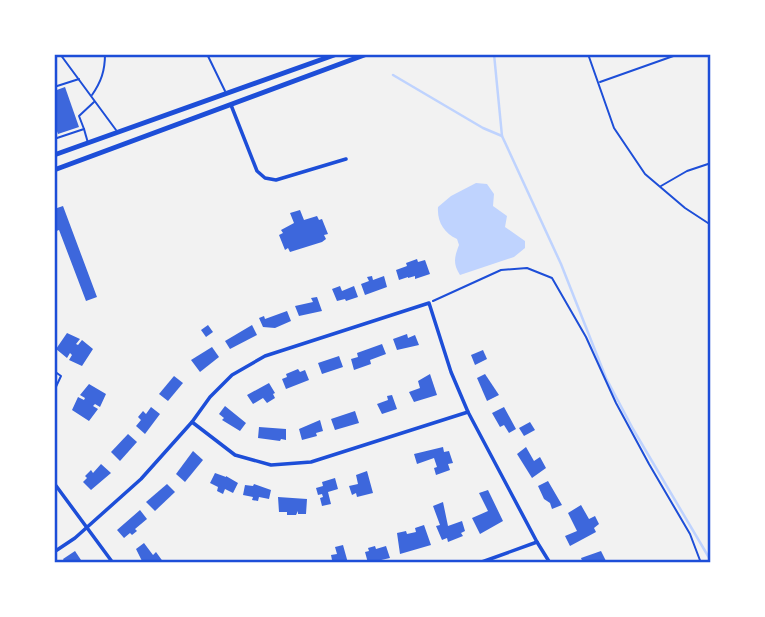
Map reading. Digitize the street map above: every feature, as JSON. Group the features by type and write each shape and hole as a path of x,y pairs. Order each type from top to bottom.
{"main road":[{"path":"54,155 337,54"},
{"path":"54,170 367,54"}],"street":[{"path":"231,105 257,170 265,178 276,180 346,159"},
{"path":"54,552 75,538 141,479 232,375 265,356 429,303 451,372 468,412 550,563"},
{"path":"192,422 236,455 271,465 311,462 468,412"},
{"path":"54,484 113,563"},
{"path":"479,563 537,542"}],"lane":[{"path":"60,54 118,133"},
{"path":"92,96 101,83 105,54"},
{"path":"207,54 227,94"},
{"path":"588,54 614,128 645,174 711,225"},
{"path":"599,82 679,54"},
{"path":"54,88 79,79"},
{"path":"88,144 79,117 95,101"},
{"path":"54,139 84,129"},
{"path":"660,187 687,171 711,163"},
{"path":"54,371 61,376 54,391"}],"path":[{"path":"429,303 501,270 527,268 552,278 586,337 616,403 690,534 701,563"}],"water":[{"path":"476,183 487,184 494,194 493,206 507,216 505,227 525,241 525,248 514,257 460,275 455,261 459,245 457,239 448,234 442,226 438,207 451,196"}],"building":[{"path":"65,87 79,127 58,134 54,123 54,91"},
{"path":"63,206 97,297 86,301 59,230 54,232 54,209"},
{"path":"300,210 304,220 317,216 319,220 322,219 328,234 324,235 326,239 322,242 290,252 288,248 285,250 279,235 283,233 281,230 294,223 290,213"},
{"path":"417,259 418,262 425,260 430,274 399,280 396,270"},
{"path":"372,276 373,280 384,276 387,287 365,295 361,284 369,281 367,277"},
{"path":"340,286 342,291 354,286 358,297 337,301 332,289"},
{"path":"317,297 322,311 299,316 295,306 313,302 311,298"},
{"path":"287,311 291,321 275,328 263,327 259,318 264,316 265,319"},
{"path":"208,325 213,332 206,337 201,330"},
{"path":"252,325 257,335 230,349 225,341"},
{"path":"67,333 80,339 76,344 82,340 93,349 82,366 69,360 72,355 70,353 67,358 56,349"},
{"path":"407,334 408,338 415,335 419,345 397,350 393,339"},
{"path":"382,344 386,354 370,360 371,364 354,370 351,359 358,357 357,353"},
{"path":"212,347 219,357 200,372 191,360"},
{"path":"483,350 487,359 475,365 471,355"},
{"path":"339,356 343,367 322,374 318,363"},
{"path":"298,369 300,372 305,370 309,380 286,389 282,379 287,377 286,374"},
{"path":"430,374 437,395 414,402 409,392 420,388 418,381"},
{"path":"485,374 499,395 487,401 477,378"},
{"path":"174,376 183,383 168,401 159,394"},
{"path":"269,383 275,398 267,403 263,398 253,404 247,395"},
{"path":"89,384 106,394 100,407 95,404 93,406 98,409 89,421 72,410 78,397 84,400 80,395"},
{"path":"392,395 397,409 382,414 377,404 388,400 387,396"},
{"path":"225,406 246,423 240,431 222,420 224,418 219,414"},
{"path":"151,407 160,414 145,434 136,426 141,420 138,417 143,411 146,414"},
{"path":"504,407 516,429 509,433 504,425 500,427 492,413"},
{"path":"355,411 359,423 335,430 331,419"},
{"path":"320,420 323,431 316,433 317,436 302,440 299,429"},
{"path":"530,422 535,430 524,436 519,428"},
{"path":"259,427 286,429 286,440 258,438"},
{"path":"128,434 137,442 120,461 111,452"},
{"path":"443,447 444,452 449,451 453,463 448,464 450,470 436,475 434,458 417,464 414,454"},
{"path":"526,447 534,461 540,457 546,468 532,478 517,454"},
{"path":"193,451 203,460 185,482 176,474"},
{"path":"101,464 111,473 91,490 83,482 87,478 85,476 91,470 93,473"},
{"path":"367,471 373,493 357,497 356,493 352,495 349,486 358,484 356,475"},
{"path":"215,473 238,483 233,493 225,489 223,494 217,491 218,487 210,483"},
{"path":"335,478 338,489 328,492 331,504 322,506 322,494 318,495 316,488 323,486 322,482"},
{"path":"548,481 562,505 552,509 538,486"},
{"path":"167,484 175,492 155,511 146,502"},
{"path":"254,484 271,490 269,499 259,497 258,501 243,495 245,485"},
{"path":"488,490 503,521 480,534 472,518 488,511 479,493"},
{"path":"278,497 307,499 306,514 298,514 298,511 296,515 287,515 287,512 279,512"},
{"path":"443,502 448,526 462,521 465,531 461,533 463,536 448,542 447,538 442,540 436,526 440,525 433,506"},
{"path":"581,505 589,519 595,516 599,524 594,528 596,532 570,546 565,536 577,531 568,513"},
{"path":"140,510 147,519 135,529 137,531 124,538 117,530"},
{"path":"424,525 431,545 400,554 397,533 416,532 415,528"},
{"path":"144,543 153,555 156,552 164,563 143,563 136,549"},
{"path":"343,545 348,563 326,563 332,560 331,555 337,554 335,547"},
{"path":"375,546 376,549 386,546 390,558 368,563 365,552"},
{"path":"75,551 83,563 65,563 63,559"},
{"path":"601,551 607,563 583,563 581,558"}],"waterway":[{"path":"494,54 502,136 561,264 606,378 711,561"},
{"path":"393,75 483,128 502,136"}]}
